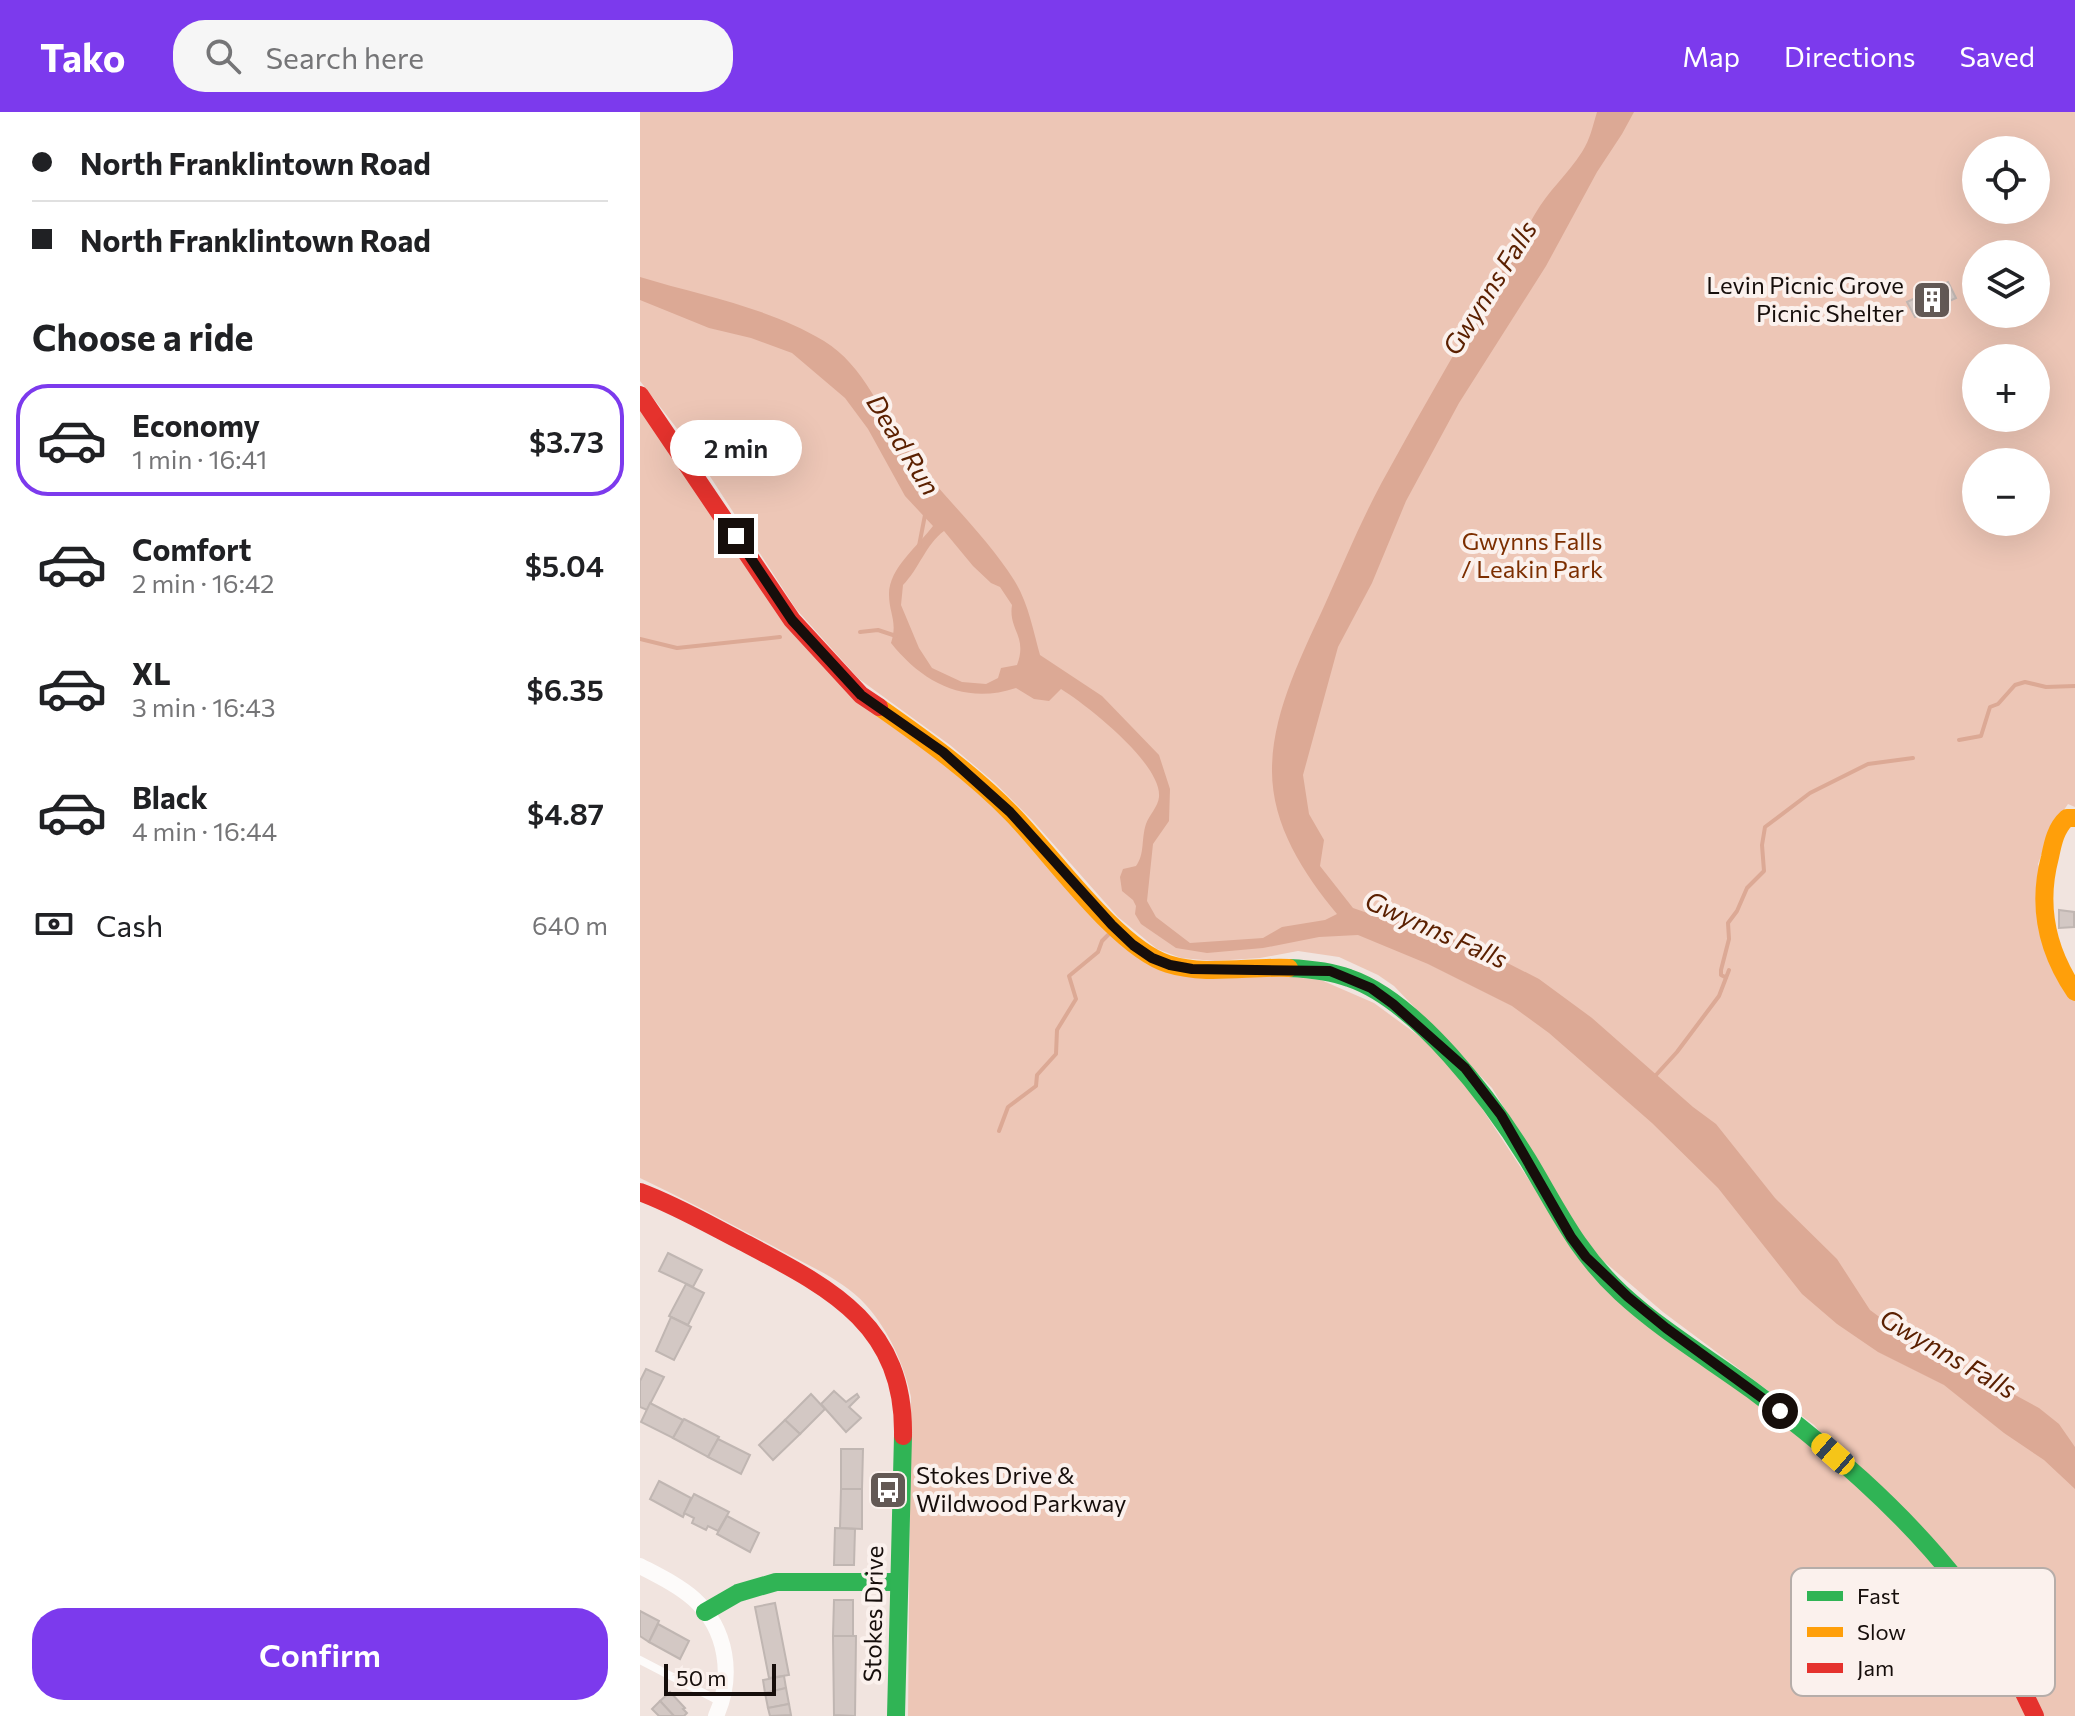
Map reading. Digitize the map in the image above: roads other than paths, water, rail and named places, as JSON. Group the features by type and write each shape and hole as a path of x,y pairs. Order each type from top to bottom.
{"street":[{"path":"640,395 792,620 812,644 861,695 943,752 1010,812 1133,945 1152,958 1192,969 1330,971 1371,988 1429,1034 1465,1068 1501,1115 1571,1237 1602,1274 1666,1328 1804,1429 1905,1520 1945,1568"},
{"path":"2071,818 2059,825 2046,867 2042,897 2052,952 2075,992"},
{"name":"Stokes Drive","path":"640,1192 814,1279 847,1302 869,1325 881,1344 899,1390 903,1416 896,1716"},
{"path":"640,1566 681,1589 705,1612 721,1641 726,1659 719,1709"},
{"path":"705,1612 738,1593 776,1582 898,1582"},
{"path":"2026,1696 2035,1716"}],"lane":[{"path":"640,1660 719,1709"}],"water":[{"name":"Gwynns Falls","path":"1597,112 1634,112 1546,266 1459,403 1406,501 1372,583 1338,647 1303,775 1309,814 1324,840 1320,866 1353,908 1379,917 1402,920 1482,950 1539,979 1592,1018 1716,1124 1775,1198 1837,1259 1870,1310 1901,1333 2039,1408 2059,1424 2075,1447 2075,1489 2044,1460 1944,1385 1878,1352 1837,1324 1802,1294 1718,1188 1652,1123 1549,1033 1512,1006 1428,964 1358,935 1319,937 1263,948 1207,953 1176,948 1141,924 1135,914 1133,900 1122,891 1120,877 1123,869 1136,866 1139,861 1146,824 1159,797 1149,768 1121,737 1061,689 1049,701 1034,699 1016,688 997,693 962,692 931,679 903,657 891,643 894,629 889,601 890,584 899,566 933,526 905,496 868,429 845,398 792,353 751,338 709,328 640,300 640,277 734,303 803,329 838,351 851,364 909,452 990,546 1014,580 1027,607 1040,655 1102,696 1159,755 1170,789 1169,821 1153,844 1147,901 1156,917 1190,943 1263,938 1282,927 1325,920 1337,914 1312,882 1291,847 1273,789 1272,768 1278,725 1299,662 1382,482 1535,214 1585,147","holes":["944,531 973,566 1000,587 1012,605 1020,647 1017,665 1001,668 998,678 986,684 962,682 932,668 919,648 901,605 903,585"]}],"waterway":[{"name":"Dead Run","path":"919,546 925,515"},
{"path":"860,632 878,630 896,636"},
{"path":"640,639 677,648 780,637"},
{"path":"1959,740 1981,736 1990,707 1998,704 2015,685 2025,682 2046,687 2075,686"},
{"path":"1725,977 1721,975 1721,970 1729,939 1728,923 1747,888 1764,871 1762,845 1765,827 1810,793 1868,764 1913,758"},
{"path":"999,1131 1008,1107 1036,1086 1037,1075 1056,1054 1057,1030 1076,999 1069,976 1098,952 1108,935"},
{"path":"1656,1075 1719,996 1729,970"}],"place":[{"name":"Levin Picnic Grove Picnic Shelter","path":"1932,300"},
{"name":"Stokes Drive & Wildwood Parkway","path":"888,1490"}],"park label":[{"name":"Gwynns Falls / Leakin Park","path":"1532,556"}]}
